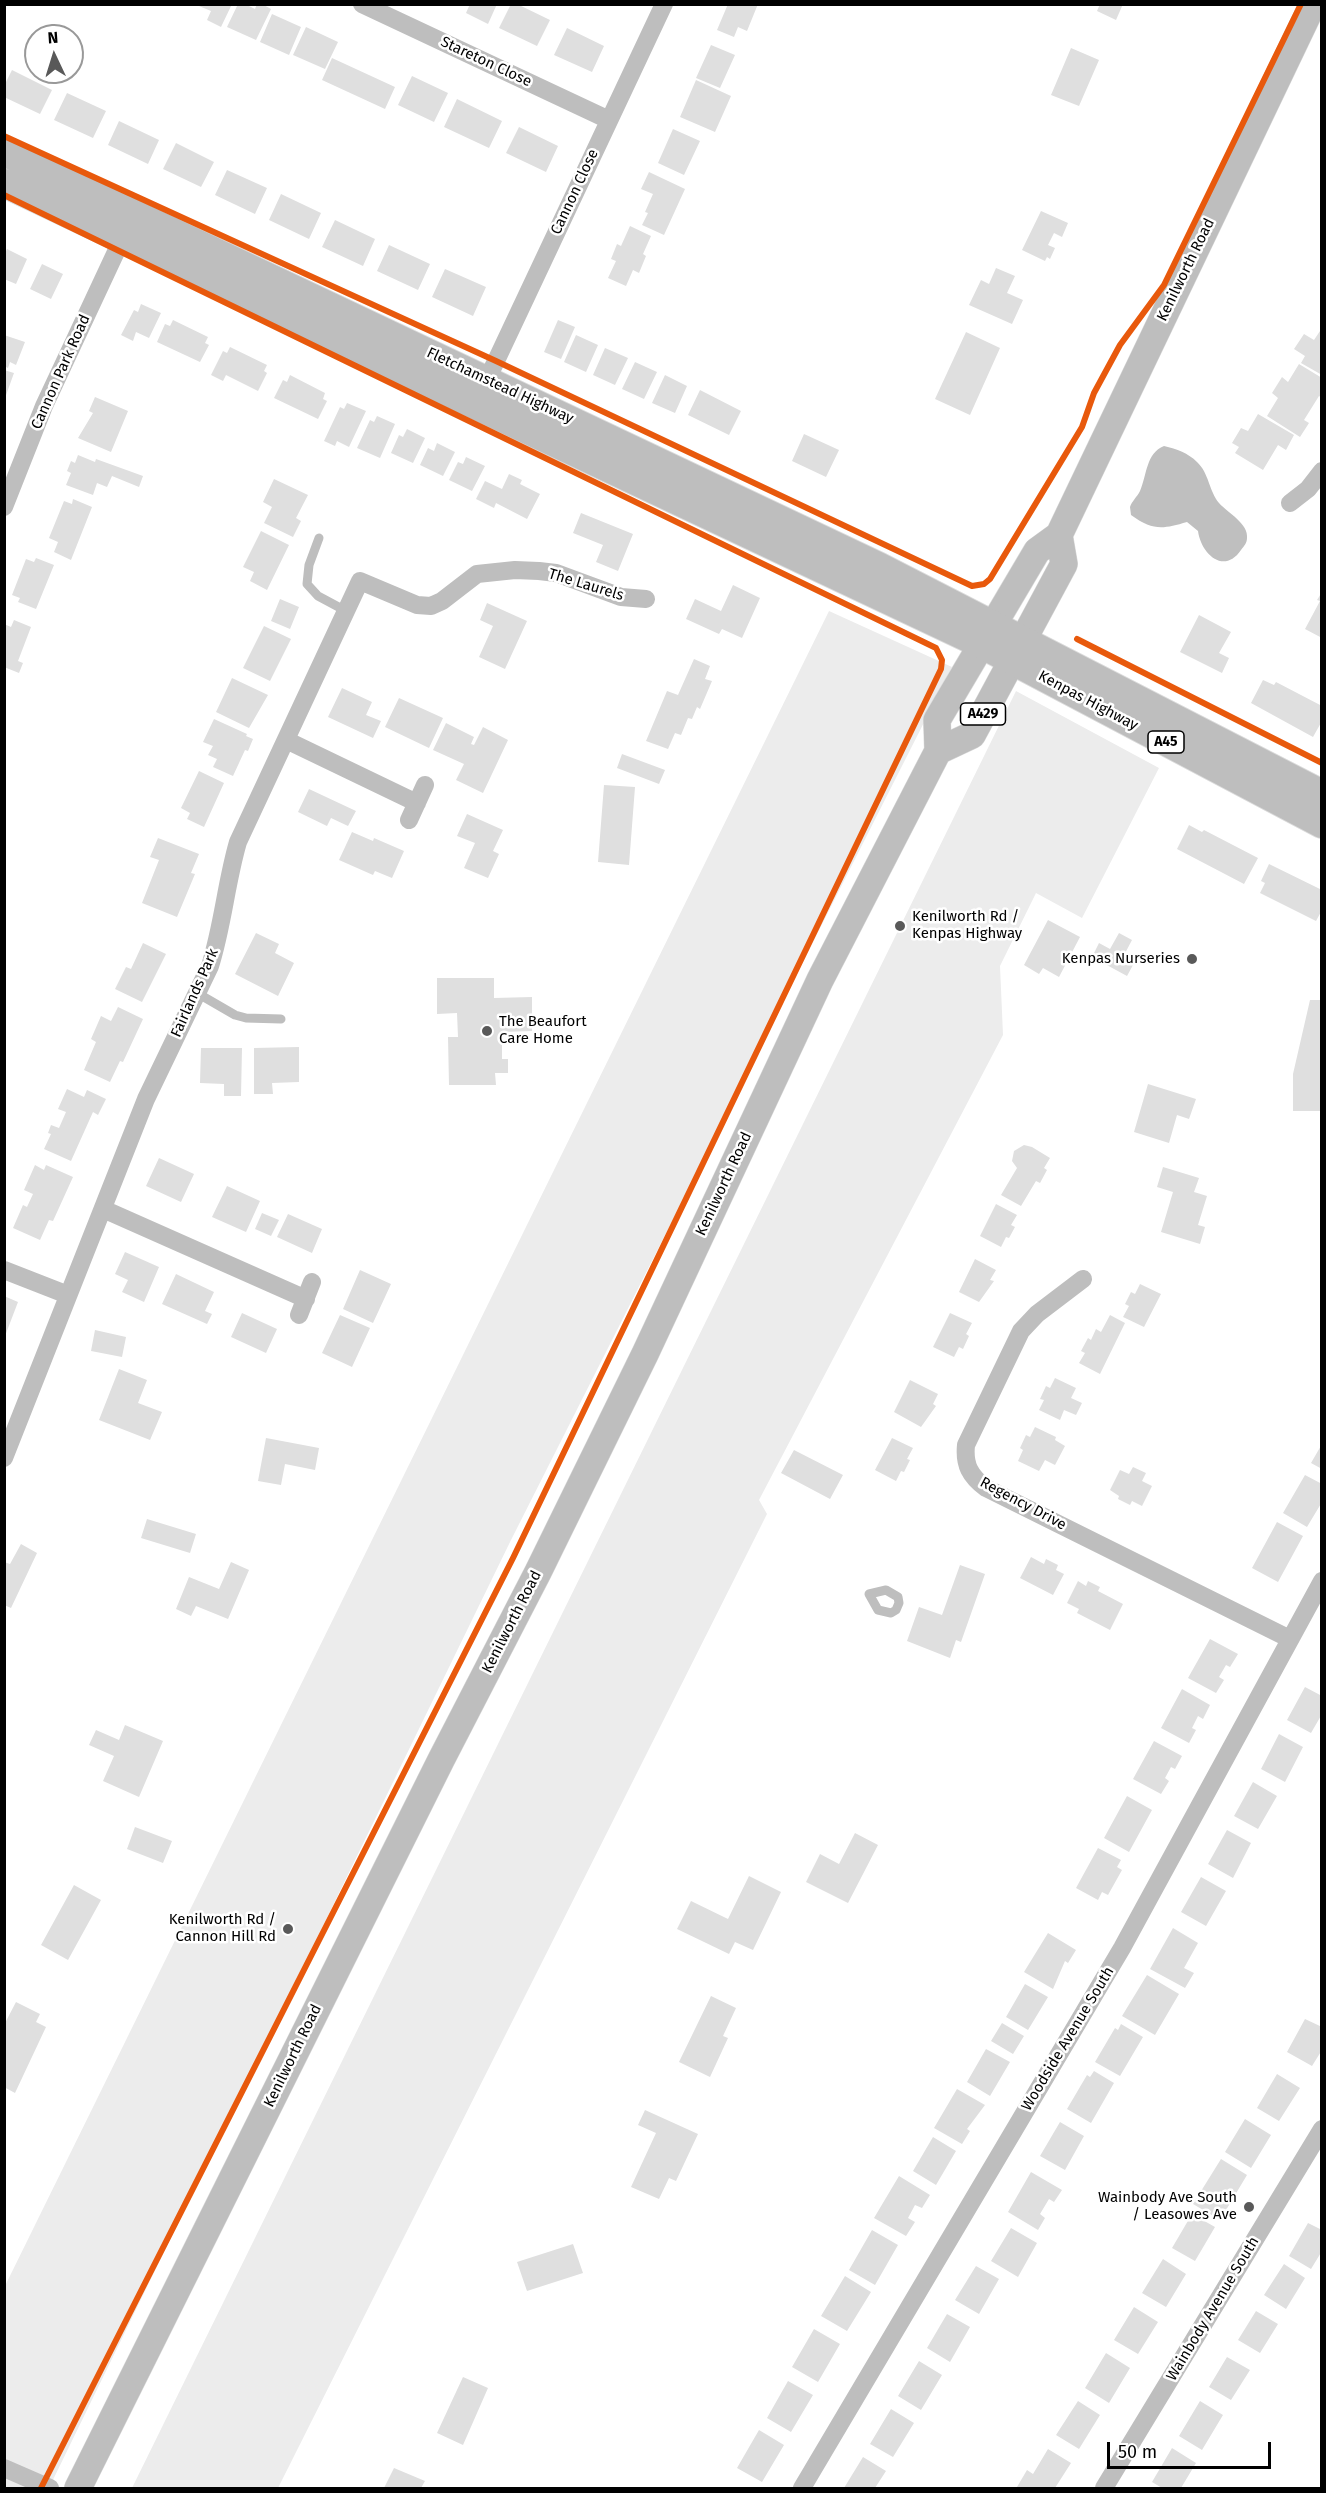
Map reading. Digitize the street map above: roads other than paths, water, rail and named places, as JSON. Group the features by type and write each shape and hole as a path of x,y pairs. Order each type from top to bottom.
{"highway":[{"name":"Fletchamstead Highway","path":"4,152 725,492 987,634"},
{"name":"Fletchamstead Highway","path":"4,183 987,634"},
{"name":"Kenpas Highway","path":"987,634 1322,824"},
{"name":"Kenpas Highway","path":"1017,650 1322,794"}],"main road":[{"name":"Kenilworth Road","path":"78,2488 441,1760 538,1572 645,1354 820,980 938,751 937,720 1037,551 1059,535 1313,4"},
{"name":"A429","path":"938,751 972,735 1064,564 1059,535"}],"street":[{"name":"Stareton Close","path":"362,4 609,120"},
{"name":"Cannon Close","path":"487,380 664,4"},
{"name":"Cannon Park Road","path":"4,507 44,406 122,239"},
{"path":"1290,503 1308,489 1322,471"},
{"name":"The Laurels","path":"360,581 417,605 430,606 442,601 477,574 539,571 556,573 621,597 646,599"},
{"name":"Fairlands Park","path":"4,1458 146,1099 197,993 217,942 238,842 360,581"},
{"path":"286,740 417,803"},
{"path":"409,820 425,785"},
{"path":"103,1209 302,1307 312,1282"},
{"path":"4,1270 68,1295"},
{"name":"Regency Drive","path":"1083,1280 1037,1314 1021,1331 966,1445 966,1466 970,1473 986,1488 1290,1639"},
{"name":"Woodside Avenue South","path":"802,2488 1122,1948 1322,1581"},
{"name":"Wainbody Avenue South","path":"1104,2488 1322,2129"},
{"path":"4,2468 50,2488"}],"lane":[{"path":"319,538 309,565 307,584 318,596 346,611"},
{"path":"197,993 235,1015 246,1018 281,1019"}],"place":[{"name":"Kenilworth Rd / Kenpas Highway","path":"900,926"},
{"name":"Kenpas Nurseries","path":"1192,959"},
{"name":"The Beaufort Care Home","path":"487,1031"},
{"name":"Kenilworth Rd / Cannon Hill Rd","path":"288,1929"},
{"name":"Wainbody Ave South / Leasowes Ave","path":"1249,2207"}]}
